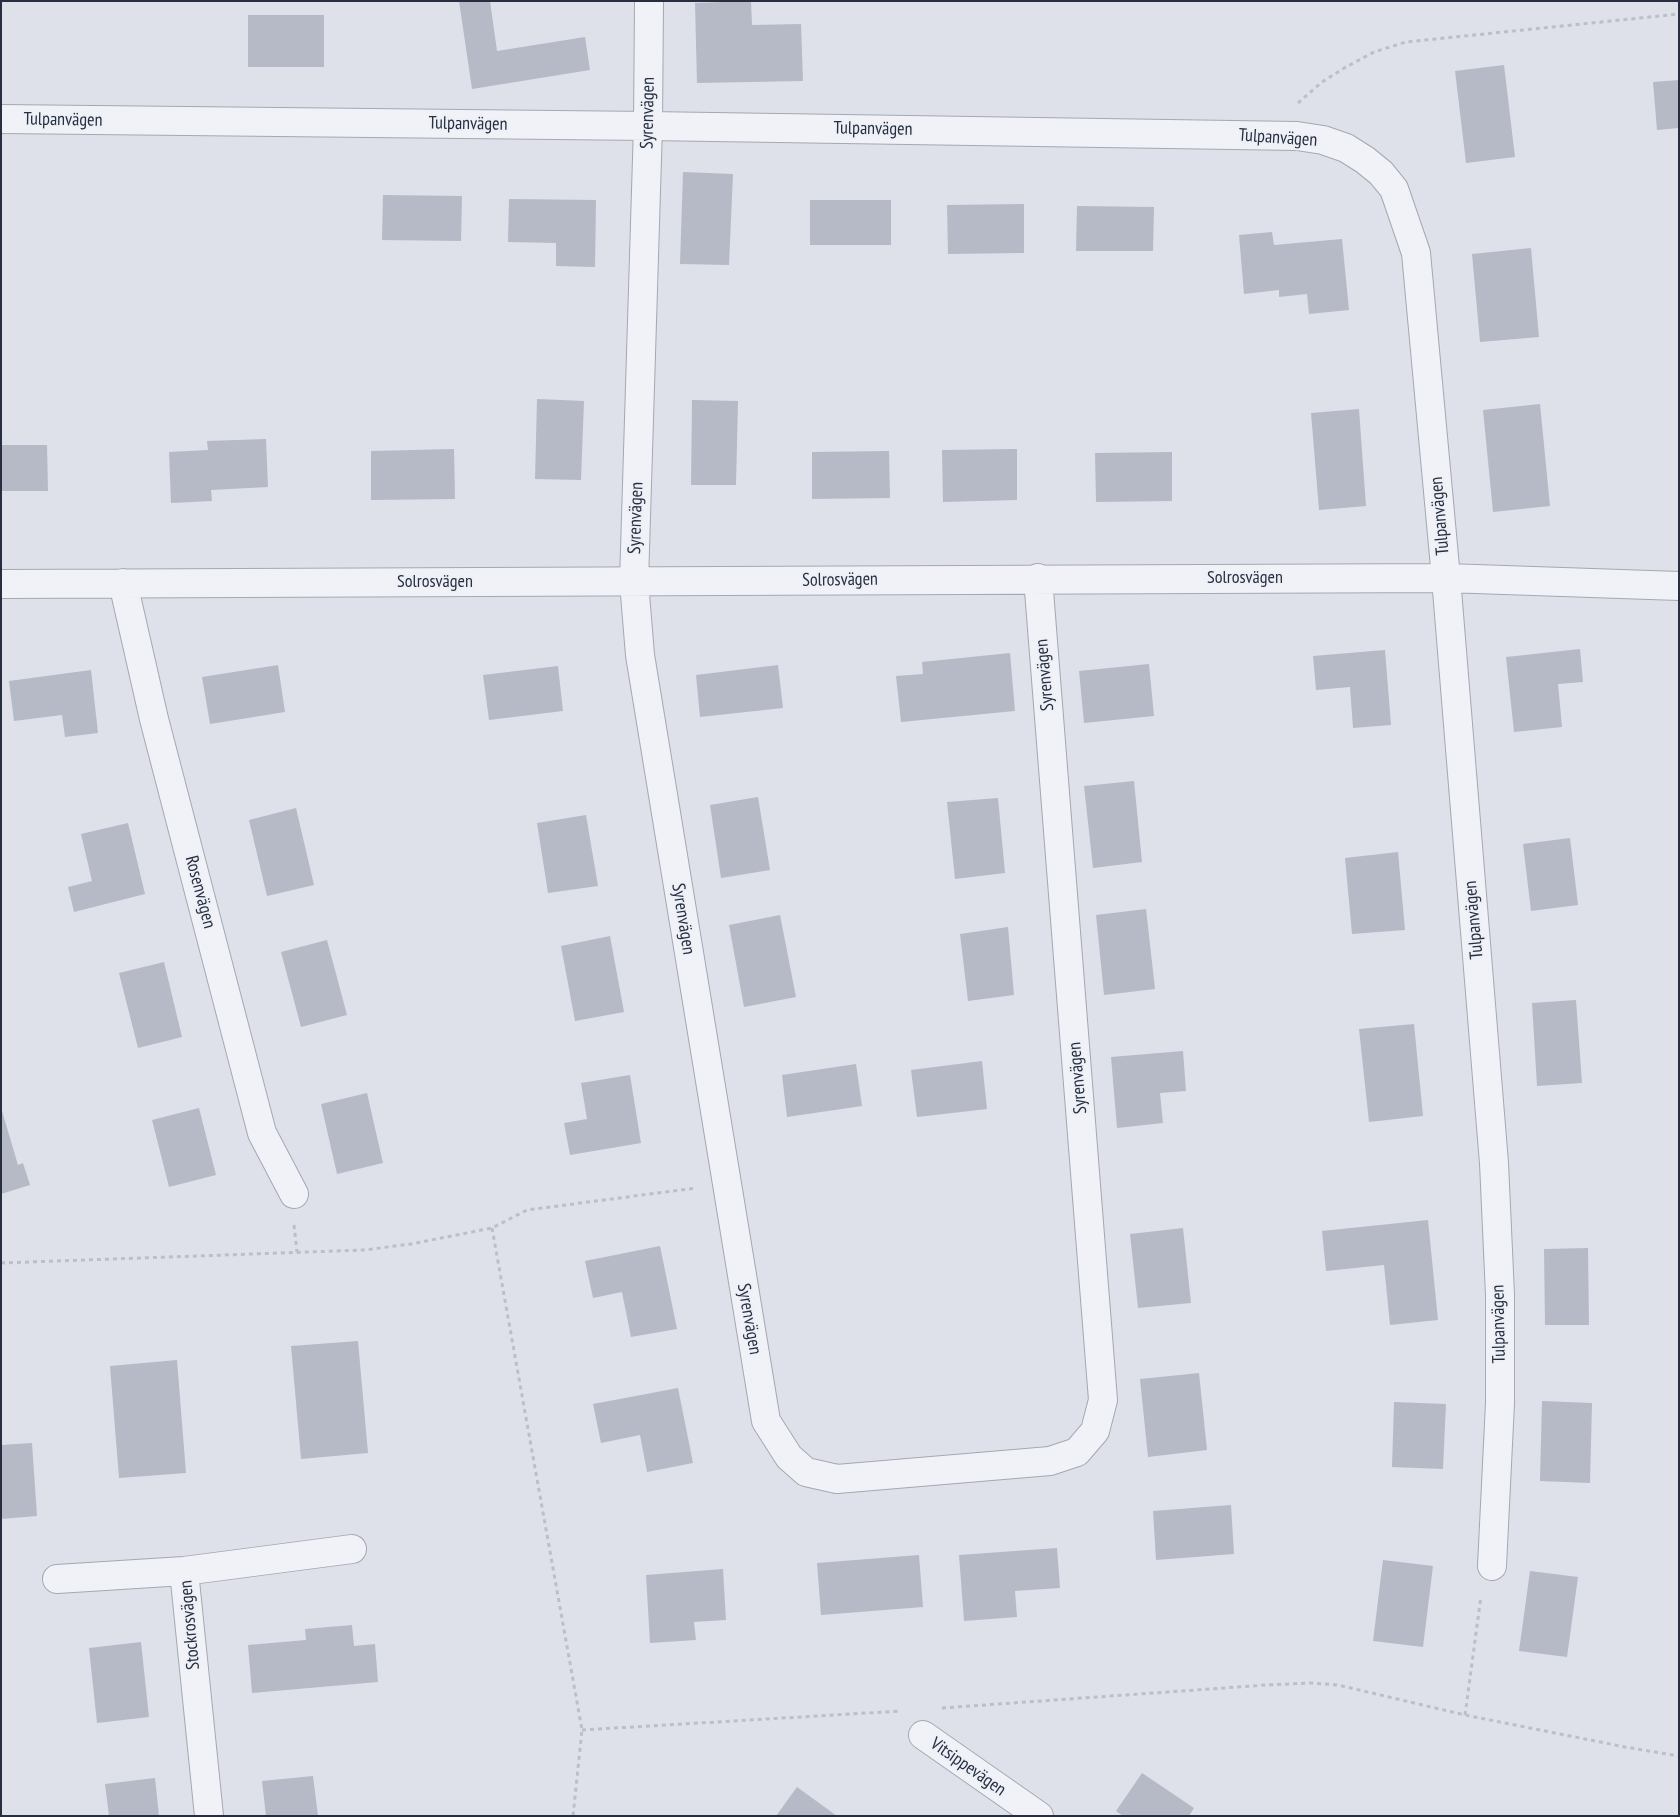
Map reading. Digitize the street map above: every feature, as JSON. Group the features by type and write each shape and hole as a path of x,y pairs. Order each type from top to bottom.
{"street":[{"name":"Syrenvägen","path":"649,1 648,126 634,582 640,655 766,1421 789,1457 806,1472 837,1479 1050,1461 1077,1452 1095,1431 1103,1400 1038,578"},
{"name":"Tulpanvägen","path":"1,119 1297,136 1323,140 1346,148 1381,173 1394,189 1416,253 1446,578 1494,1173 1500,1295 1500,1403 1492,1566"},
{"name":"Solrosvägen","path":"1,584 634,582 1038,578 1446,578 1679,586"},
{"name":"Rosenvägen","path":"123,583 154,719 262,1133 294,1194"},
{"name":"Stockrosvägen","path":"209,1816 184,1571 352,1549"},
{"path":"57,1579 184,1571"},
{"name":"Vitsippevägen","path":"923,1735 1039,1816"}],"path":[{"path":"1269,135 1300,100 1322,82 1374,52 1406,42 1679,14"},
{"path":"1,1263 364,1250 411,1244 492,1228 527,1210 726,1184"},
{"path":"492,1228 582,1730 573,1816"},
{"path":"1465,1715 1481,1596 1492,1566"},
{"path":"940,1709 1311,1683 1367,1690 1465,1715 1679,1756"},
{"path":"582,1730 910,1711"}],"building":[{"path":"459,1 490,1 497,51 585,37 590,70 472,89"},
{"path":"751,1 752,25 801,24 803,81 697,83 695,3"},
{"path":"248,15 324,15 324,67 248,67"},
{"path":"1504,65 1515,157 1466,163 1455,71"},
{"path":"1679,80 1679,128 1657,130 1653,82"},
{"path":"683,172 733,174 729,265 680,264"},
{"path":"383,195 462,196 461,241 382,240"},
{"path":"509,199 596,200 595,267 556,266 556,243 508,242"},
{"path":"810,200 891,200 891,245 810,245"},
{"path":"1024,204 1024,253 948,254 947,205"},
{"path":"1077,206 1154,207 1153,251 1076,251"},
{"path":"1272,232 1274,245 1342,239 1349,310 1309,314 1307,294 1279,297 1279,290 1244,294 1239,235"},
{"path":"1531,248 1539,337 1480,342 1472,254"},
{"path":"537,399 584,401 581,480 535,479"},
{"path":"692,400 738,401 736,485 691,485"},
{"path":"1540,404 1550,506 1493,512 1483,410"},
{"path":"1359,409 1366,506 1319,510 1311,413"},
{"path":"266,439 268,487 211,490 212,501 171,503 169,452 208,450 207,441"},
{"path":"1,445 47,445 48,491 1,491"},
{"path":"454,449 455,499 371,500 371,451"},
{"path":"1017,449 1017,500 943,502 942,450"},
{"path":"889,451 890,498 812,499 812,452"},
{"path":"1172,452 1172,501 1096,502 1095,453"},
{"path":"1580,649 1583,682 1558,684 1562,727 1514,732 1506,657"},
{"path":"1385,650 1391,725 1353,728 1350,687 1316,690 1313,656"},
{"path":"1010,653 1015,711 901,722 896,676 923,674 922,662"},
{"path":"1149,664 1154,716 1084,723 1079,671"},
{"path":"278,665 285,712 210,724 202,677"},
{"path":"778,665 783,708 700,717 696,675"},
{"path":"558,666 563,711 489,720 483,675"},
{"path":"91,670 98,733 65,737 62,715 14,721 9,681"},
{"path":"1134,781 1142,862 1093,868 1084,786"},
{"path":"758,797 770,870 721,878 710,805"},
{"path":"998,798 1005,873 955,879 947,802"},
{"path":"296,808 314,885 267,896 249,820"},
{"path":"586,815 598,886 548,893 537,823"},
{"path":"128,823 145,894 74,912 68,887 92,881 81,834"},
{"path":"1570,838 1578,905 1531,911 1523,844"},
{"path":"1398,852 1405,930 1352,934 1345,858"},
{"path":"1146,909 1155,989 1104,995 1096,915"},
{"path":"780,915 796,997 744,1007 729,925"},
{"path":"1008,927 1014,995 968,1001 960,934"},
{"path":"610,936 624,1012 575,1021 561,946"},
{"path":"327,940 347,1015 301,1027 281,952"},
{"path":"164,962 182,1037 138,1048 119,973"},
{"path":"1576,1000 1582,1083 1537,1086 1532,1003"},
{"path":"1414,1024 1423,1116 1369,1122 1359,1029"},
{"path":"1183,1051 1186,1091 1160,1093 1163,1123 1117,1128 1111,1057"},
{"path":"982,1061 987,1109 917,1117 911,1070"},
{"path":"856,1064 862,1106 787,1117 782,1075"},
{"path":"630,1075 641,1143 570,1155 564,1123 587,1119 581,1083"},
{"path":"367,1093 383,1163 337,1174 321,1104"},
{"path":"199,1108 216,1175 169,1187 152,1120"},
{"path":"2,1111 18,1165 23,1163 30,1185 1,1194"},
{"path":"1428,1220 1438,1320 1390,1325 1384,1265 1326,1271 1322,1231"},
{"path":"1183,1228 1191,1303 1138,1308 1130,1234"},
{"path":"660,1246 677,1329 631,1337 622,1292 593,1298 585,1261"},
{"path":"1588,1248 1589,1325 1545,1325 1544,1249"},
{"path":"358,1341 368,1453 301,1459 291,1346"},
{"path":"177,1360 186,1473 119,1478 110,1366"},
{"path":"1199,1373 1207,1450 1148,1457 1140,1379"},
{"path":"678,1388 693,1463 647,1472 640,1435 601,1443 593,1404"},
{"path":"1542,1401 1592,1403 1590,1483 1540,1481"},
{"path":"1394,1402 1446,1404 1443,1469 1392,1467"},
{"path":"32,1443 37,1516 1,1519 1,1445"},
{"path":"1231,1505 1234,1554 1156,1560 1153,1511"},
{"path":"1057,1548 1060,1588 1015,1591 1017,1617 964,1621 959,1555"},
{"path":"919,1555 923,1607 821,1615 817,1563"},
{"path":"1383,1560 1433,1566 1423,1647 1373,1641"},
{"path":"723,1569 726,1620 694,1622 696,1640 650,1643 646,1575"},
{"path":"1530,1571 1578,1577 1567,1657 1519,1651"},
{"path":"352,1625 354,1646 375,1644 378,1682 252,1693 248,1645 306,1640 305,1629"},
{"path":"141,1642 149,1717 97,1723 89,1648"},
{"path":"1142,1773 1194,1808 1189,1816 1123,1816 1116,1811"},
{"path":"313,1776 318,1816 266,1816 262,1781"},
{"path":"155,1778 159,1816 109,1816 105,1784"},
{"path":"797,1787 837,1816 776,1816"}]}
